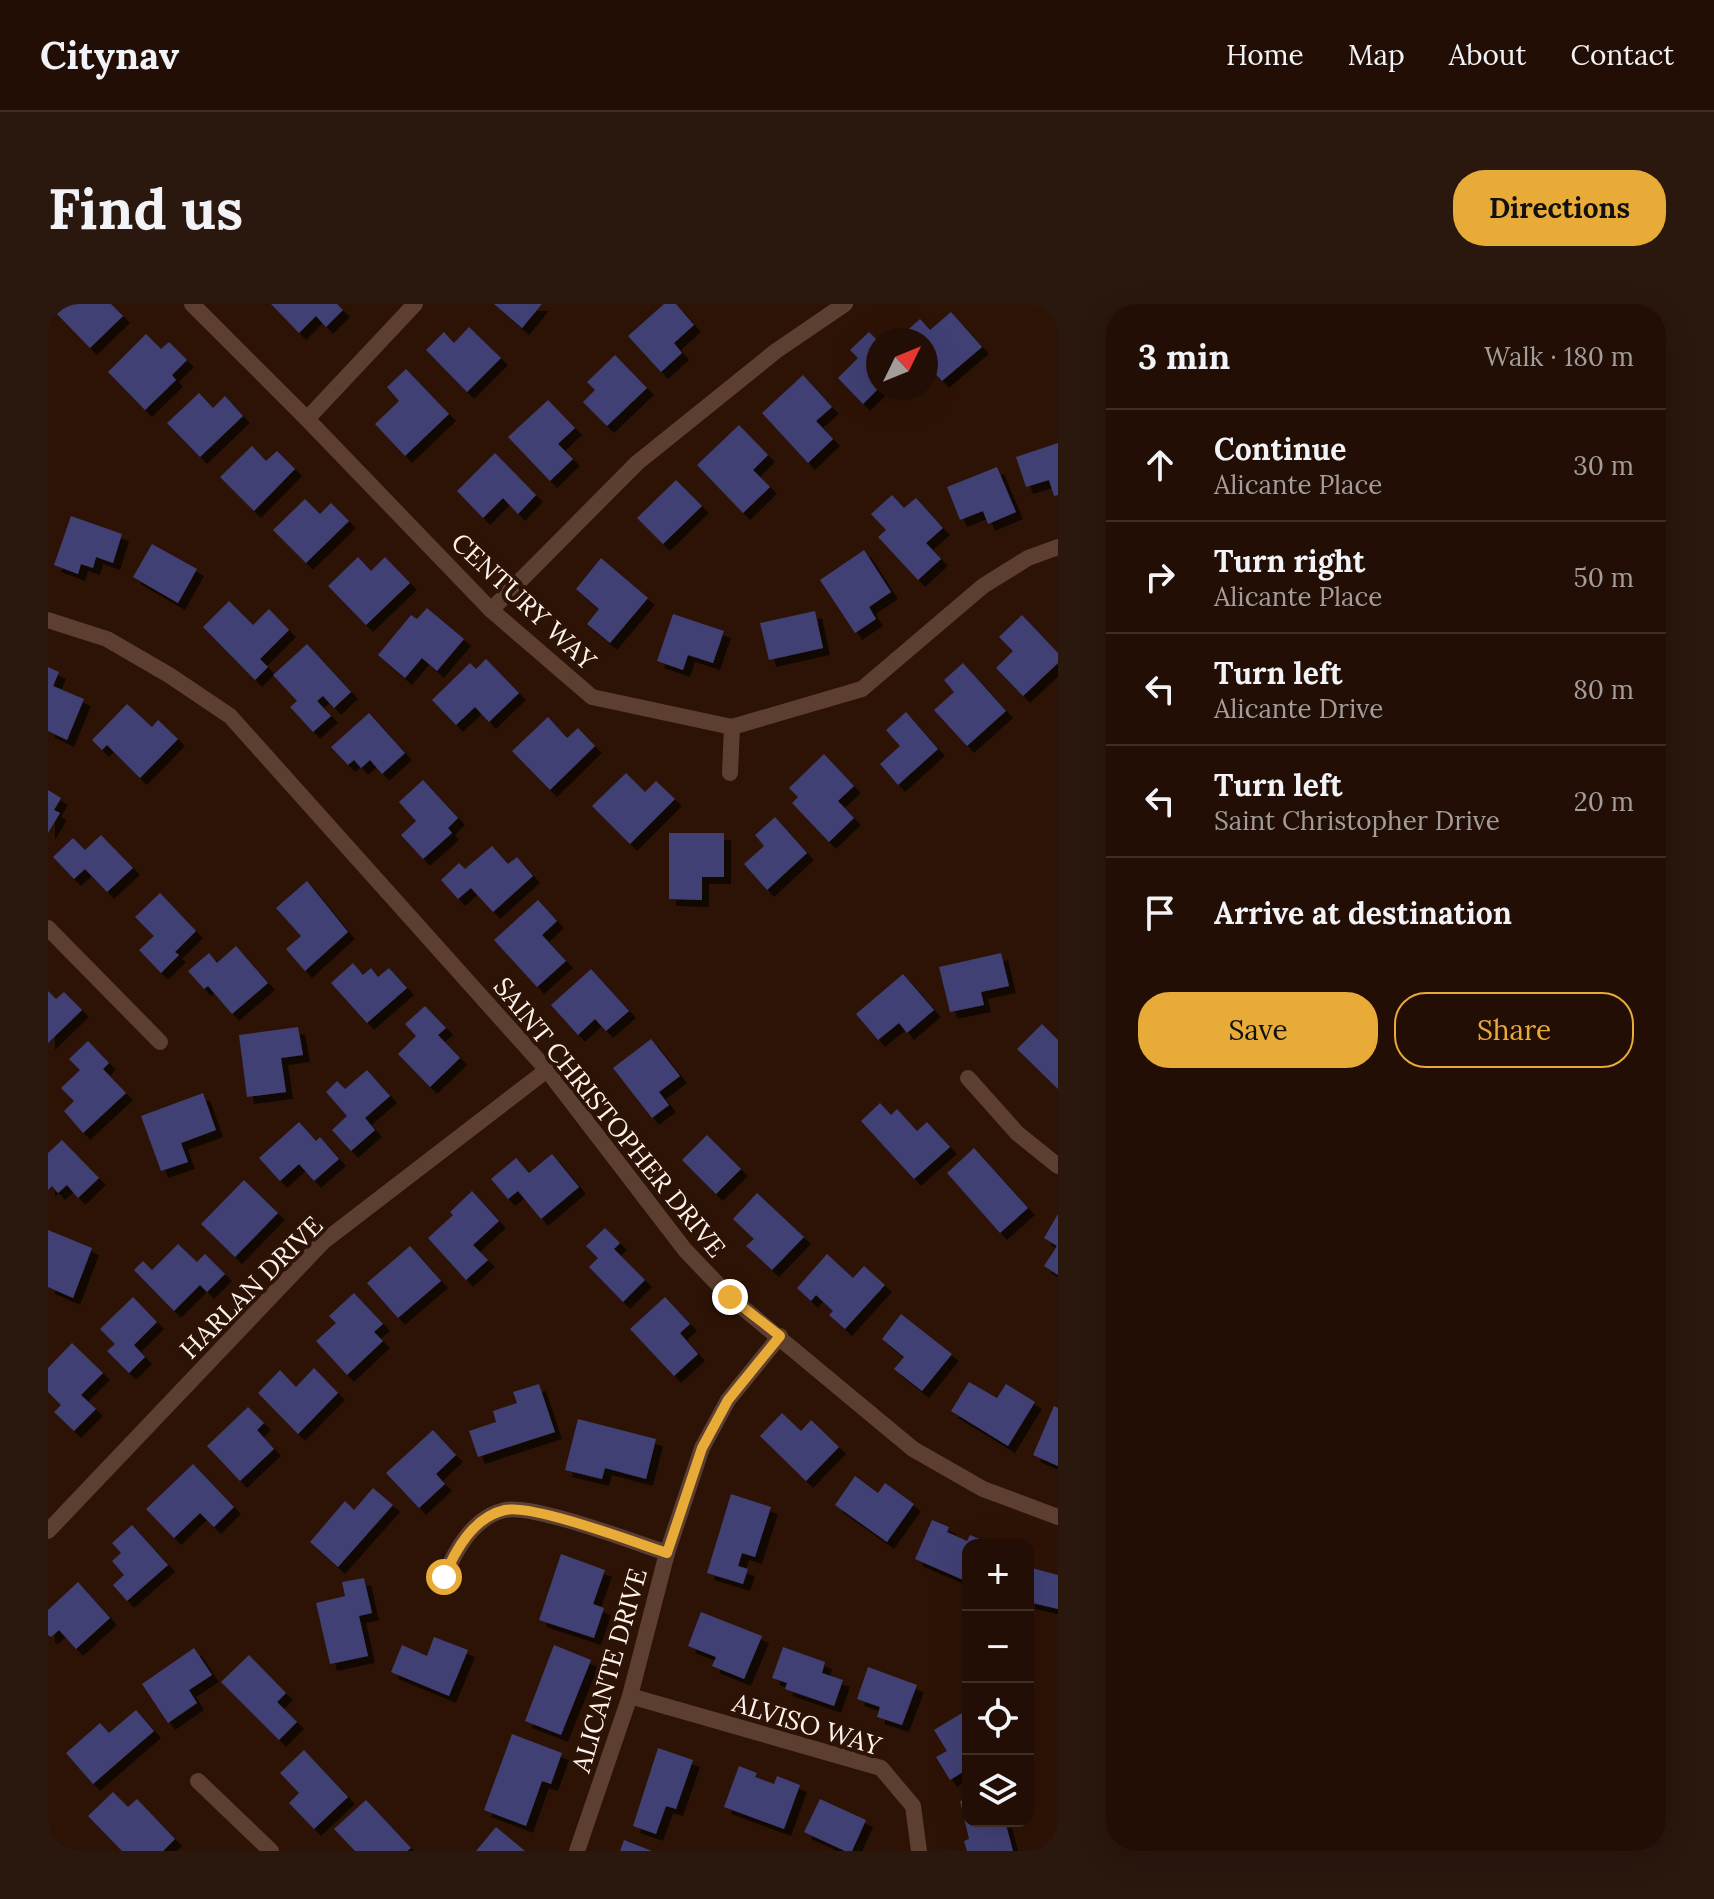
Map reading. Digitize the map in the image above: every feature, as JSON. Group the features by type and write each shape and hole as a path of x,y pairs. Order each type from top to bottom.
{"street":[{"name":"CENTURY WAY","path":"192,304 491,610 592,697 732,727 862,689 983,586 1028,558 1058,547"},
{"path":"307,419 415,304"},
{"path":"491,610 637,463 776,351 845,304"},
{"name":"SAINT CHRISTOPHER DRIVE","path":"48,620 107,639 230,716 547,1070 685,1250 730,1297 913,1449 983,1489 1058,1517"},
{"path":"730,773 732,727"},
{"path":"48,928 160,1042"},
{"name":"HARLAN DRIVE","path":"48,1531 323,1242 547,1070"},
{"path":"968,1078 1017,1133 1058,1166"},
{"name":"ALICANTE DRIVE","path":"577,1851 630,1696 667,1553 702,1448 728,1400 780,1336"},
{"path":"444,1577 455,1552 478,1523 504,1510 534,1511 667,1553"},
{"name":"ALVISO WAY","path":"630,1696 881,1768 913,1806 919,1851"},
{"path":"198,1781 271,1851"}],"building":[{"path":"67,304 111,304 123,316 90,348 57,314"},
{"path":"271,304 337,304 343,310 326,327 316,316 299,333"},
{"path":"494,304 542,304 522,328"},
{"path":"664,304 676,304 694,325 674,343 682,353 661,372 628,336"},
{"path":"951,312 982,347 942,381 938,376 938,328 932,328"},
{"path":"920,319 928,328 910,328"},
{"path":"469,327 501,358 467,392 426,350 444,332 454,343"},
{"path":"146,334 161,349 169,342 187,360 172,375 176,380 145,410 108,372"},
{"path":"866,335 867,400 863,404 838,378 858,358 850,350"},
{"path":"615,355 647,388 607,426 583,402 595,390 587,382"},
{"path":"406,369 449,414 405,456 375,424 399,401 387,387"},
{"path":"803,375 832,407 816,421 833,439 808,463 762,413"},
{"path":"199,393 213,408 225,396 243,416 200,457 167,423"},
{"path":"548,400 575,428 558,444 573,459 550,481 508,437"},
{"path":"739,425 768,455 753,470 770,487 743,513 697,465"},
{"path":"1058,443 1058,495 1054,496 1049,480 1026,487 1016,457"},
{"path":"252,446 266,461 277,451 295,469 254,511 220,477"},
{"path":"495,453 536,495 518,514 503,498 483,518 457,491"},
{"path":"997,467 1016,512 988,524 983,511 960,520 947,487"},
{"path":"676,480 702,506 663,544 637,518"},
{"path":"892,495 904,508 916,498 943,528 926,543 941,559 918,580 878,537 886,530 871,514"},
{"path":"305,499 320,514 331,503 349,521 306,563 273,530"},
{"path":"71,516 122,534 113,563 96,557 93,568 81,564 78,574 54,565"},
{"path":"152,544 197,569 178,603 133,577"},
{"path":"864,550 891,592 869,607 876,619 855,633 820,580"},
{"path":"358,557 371,571 385,557 410,583 366,625 328,586"},
{"path":"601,558 648,598 610,643 587,624 599,609 576,589"},
{"path":"229,601 253,625 269,609 289,630 260,659 268,667 255,680 203,627"},
{"path":"427,608 464,639 437,671 422,658 405,678 378,655 411,615 417,619"},
{"path":"815,611 823,648 769,660 760,623"},
{"path":"673,614 724,631 713,663 688,655 683,670 657,661"},
{"path":"1022,615 1058,653 1058,663 1023,696 996,668 1013,651 999,637"},
{"path":"307,644 351,692 334,708 323,696 317,701 331,716 313,732 290,707 297,701 273,675"},
{"path":"486,659 519,693 489,722 475,707 456,725 432,700 470,663 476,669"},
{"path":"963,663 1006,711 967,746 934,710 954,692 944,680"},
{"path":"48,667 59,672 53,686 84,699 67,740 48,731"},
{"path":"127,704 152,727 158,720 178,739 140,778 107,745 102,750 92,740"},
{"path":"906,712 938,749 898,785 880,764 900,746 886,730"},
{"path":"369,713 405,753 382,774 370,760 361,768 354,760 348,765 331,747"},
{"path":"548,717 567,738 578,728 595,746 550,790 512,751"},
{"path":"824,754 854,786 838,801 854,818 829,842 792,803 798,797 789,788"},
{"path":"626,773 645,792 656,781 675,799 630,844 592,806"},
{"path":"423,780 458,818 448,828 452,833 423,859 401,835 416,821 399,802"},
{"path":"48,790 61,798 54,810 60,813 48,833"},
{"path":"775,817 807,853 767,890 744,864 764,846 755,835"},
{"path":"669,833 724,833 724,877 702,877 702,900 669,899"},
{"path":"101,835 133,868 107,892 85,869 74,879 53,857 73,838 85,850"},
{"path":"492,846 508,864 517,857 533,876 493,912 471,888 458,899 441,880 459,863 465,869"},
{"path":"307,881 348,932 305,971 286,949 301,936 276,908"},
{"path":"160,893 196,931 175,952 179,955 161,973 139,950 154,936 135,917"},
{"path":"538,900 557,921 542,935 566,961 537,987 494,940"},
{"path":"236,946 268,983 232,1014 208,986 204,989 188,971 209,953 217,963"},
{"path":"1001,953 1009,986 981,992 984,1005 950,1012 939,967"},
{"path":"353,963 363,975 371,968 378,977 389,968 407,988 367,1023 331,983"},
{"path":"591,969 629,1011 606,1031 595,1019 578,1035 551,1005"},
{"path":"903,974 934,1010 907,1033 899,1023 878,1040 856,1014"},
{"path":"48,991 56,999 64,992 82,1010 48,1043"},
{"path":"425,1006 446,1028 438,1035 460,1058 430,1087 398,1054 416,1036 405,1024"},
{"path":"1042,1024 1058,1040 1058,1089 1017,1049"},
{"path":"298,1027 303,1055 281,1058 286,1092 247,1097 239,1035"},
{"path":"651,1039 680,1076 659,1092 669,1105 652,1118 613,1068"},
{"path":"88,1041 109,1063 103,1069 126,1093 83,1133 64,1111 74,1101 61,1088 80,1070 69,1059"},
{"path":"367,1070 390,1096 365,1118 375,1130 351,1151 332,1130 347,1116 326,1092 337,1081 345,1089"},
{"path":"203,1093 216,1130 181,1143 188,1162 161,1171 141,1116"},
{"path":"880,1103 891,1115 897,1109 917,1131 927,1122 950,1147 914,1179 861,1121"},
{"path":"299,1122 316,1141 320,1137 339,1159 314,1181 299,1164 280,1181 259,1158"},
{"path":"707,1135 741,1169 716,1194 682,1160"},
{"path":"62,1140 99,1178 78,1198 67,1185 58,1193 52,1186 48,1190 48,1153"},
{"path":"974,1148 1028,1208 1000,1233 947,1173"},
{"path":"552,1154 579,1187 541,1219 518,1191 508,1199 491,1179 516,1158 529,1173"},
{"path":"244,1180 278,1213 235,1257 201,1224"},
{"path":"472,1191 499,1221 473,1245 488,1260 466,1280 428,1238 453,1215 450,1212"},
{"path":"757,1193 804,1237 772,1270 746,1246 754,1239 733,1219"},
{"path":"1058,1214 1058,1275 1044,1266 1057,1246 1044,1238"},
{"path":"605,1228 620,1243 614,1249 645,1280 623,1302 589,1267 598,1258 586,1246"},
{"path":"48,1230 92,1248 73,1298 48,1287"},
{"path":"178,1244 197,1262 205,1254 225,1274 207,1292 200,1285 174,1311 134,1270 143,1261 152,1270"},
{"path":"410,1246 441,1281 398,1318 367,1283"},
{"path":"827,1254 853,1278 864,1266 885,1285 845,1329 829,1315 833,1311 816,1295 811,1301 797,1288"},
{"path":"354,1293 383,1324 374,1332 383,1341 347,1375 316,1341 336,1323 329,1316"},
{"path":"133,1297 157,1322 134,1345 145,1357 129,1373 107,1351 115,1344 100,1329"},
{"path":"665,1297 690,1324 680,1333 698,1354 674,1376 630,1329"},
{"path":"901,1314 952,1354 922,1391 894,1369 904,1357 882,1339"},
{"path":"72,1343 103,1373 81,1395 96,1409 74,1431 54,1412 61,1405 48,1392 48,1368"},
{"path":"314,1368 338,1393 298,1434 258,1393 280,1370 296,1387"},
{"path":"969,1382 997,1398 1006,1384 1035,1402 1008,1446 951,1411"},
{"path":"539,1384 555,1432 478,1457 469,1431 496,1422 493,1411 517,1403 513,1392"},
{"path":"1054,1406 1058,1408 1058,1466 1033,1455"},
{"path":"248,1407 264,1423 257,1430 274,1449 240,1481 207,1446"},
{"path":"782,1413 801,1431 811,1420 839,1447 806,1481 760,1436"},
{"path":"578,1419 656,1439 646,1479 605,1468 602,1479 565,1470"},
{"path":"433,1430 456,1455 436,1474 445,1484 419,1508 386,1473"},
{"path":"193,1464 234,1507 214,1527 200,1513 174,1538 146,1509"},
{"path":"855,1476 878,1493 885,1483 914,1504 887,1542 835,1505"},
{"path":"373,1488 393,1505 338,1567 310,1542 345,1501 354,1510"},
{"path":"731,1494 771,1507 755,1557 742,1553 738,1566 748,1569 743,1584 707,1573"},
{"path":"932,1520 949,1527 947,1532 963,1539 962,1579 915,1559"},
{"path":"132,1525 168,1565 127,1601 113,1585 124,1575 112,1561 121,1553 112,1543"},
{"path":"561,1554 605,1570 593,1604 604,1608 594,1638 539,1620"},
{"path":"1034,1569 1058,1575 1058,1609 1034,1603"},
{"path":"364,1578 372,1613 359,1616 368,1656 330,1664 316,1603 345,1596 342,1582"},
{"path":"78,1582 110,1618 76,1649 59,1630 51,1637 48,1635 48,1610"},
{"path":"701,1612 762,1636 744,1679 712,1666 716,1657 688,1646"},
{"path":"434,1637 468,1650 449,1696 391,1672 402,1645 427,1656"},
{"path":"554,1645 591,1660 561,1735 525,1721"},
{"path":"783,1647 825,1662 822,1673 843,1680 834,1706 785,1689 787,1683 772,1678"},
{"path":"194,1648 212,1675 189,1690 197,1703 168,1723 142,1684"},
{"path":"249,1655 286,1693 277,1702 297,1722 279,1740 221,1682"},
{"path":"868,1667 917,1685 902,1725 877,1717 880,1707 857,1699"},
{"path":"136,1710 154,1731 93,1784 66,1753 100,1723 109,1733"},
{"path":"962,1713 962,1773 950,1780 936,1757 947,1751 934,1730"},
{"path":"512,1734 562,1753 551,1784 542,1781 526,1826 484,1810"},
{"path":"658,1748 693,1760 676,1809 666,1806 656,1834 633,1826"},
{"path":"304,1750 348,1797 314,1829 289,1803 299,1793 280,1773"},
{"path":"739,1766 757,1773 755,1777 774,1784 777,1776 800,1785 784,1829 724,1807"},
{"path":"113,1792 128,1807 137,1799 175,1839 163,1851 122,1851 88,1816"},
{"path":"820,1799 866,1820 852,1851 845,1851 804,1832"},
{"path":"366,1800 411,1848 407,1851 355,1851 334,1829"},
{"path":"496,1827 525,1851 476,1851"},
{"path":"966,1827 1007,1827 1013,1851 967,1851 964,1841 969,1839"},
{"path":"624,1840 652,1851 620,1851"}],"route":[{"path":"444,1577 455,1552 478,1523 504,1510 534,1511 667,1553 702,1448 728,1400 780,1336 730,1297"}]}
